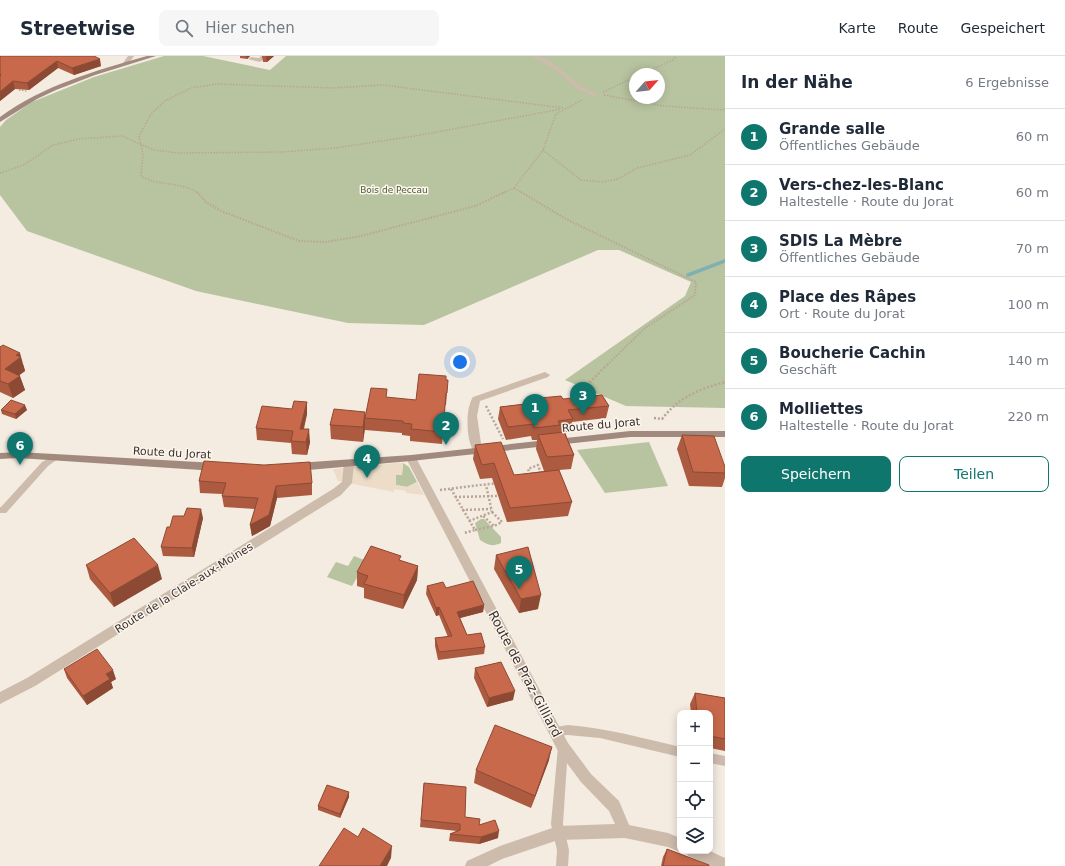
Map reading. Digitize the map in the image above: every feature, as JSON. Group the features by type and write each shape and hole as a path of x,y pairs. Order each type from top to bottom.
{"street":[{"path":"126,63 131,56"},
{"path":"0,120 24,102 50,90 126,63 153,56"},
{"path":"251,59 260,60 264,56"},
{"path":"534,56 559,70 580,89 596,94"},
{"path":"477,450 474,440 473,408 476,399 545,375"},
{"name":"Route du Jorat","path":"286,468 411,458 630,434 725,434"},
{"name":"Route du Jorat","path":"0,456 18,455 227,468"},
{"name":"Route de Praz-Gilliard","path":"411,458 563,747 586,778 614,806 625,831"},
{"name":"Route de la Claie-aux-Moines","path":"0,698 31,682 337,492 347,483 349,463"},
{"path":"472,866 500,853 558,833 625,831 668,840 677,844"},
{"path":"700,854 725,864"}],"lane":[{"path":"0,510 3,511 45,464 55,458"},
{"path":"554,730 570,729 595,733 677,751"},
{"path":"562,866 562,850 556,824 563,747"},
{"path":"713,759 725,762"}],"path":[{"path":"655,68 673,60 676,56"},
{"path":"0,173 24,164 53,145 79,139 122,136 154,150 178,153 282,152 335,148 415,136 564,108 629,80"},
{"path":"217,84 254,84 333,88 382,85 564,108 556,114 542,150 514,188 475,206 361,236 326,242 298,241 221,211 206,202 197,192 186,187 147,180 141,176 143,154 139,136 150,114 165,101 191,88 217,84"},
{"path":"19,90 27,92"},
{"path":"596,94 633,102 682,108 725,110"},
{"path":"542,150 581,180 603,182 618,178 637,168 690,155 707,144 725,129"},
{"path":"514,188 566,219 696,282 695,296 645,328 581,391"},
{"path":"654,418 662,419 682,397 698,390 725,382"},
{"path":"486,405 503,440"},
{"path":"532,480 528,469 538,465 542,478"},
{"path":"440,490 499,483"},
{"path":"463,533 494,526 502,522 491,511 486,484"},
{"path":"450,489 475,530"},
{"path":"455,497 498,496"},
{"path":"462,510 491,511"},
{"path":"469,521 483,516 491,511"},
{"path":"483,516 494,526"}],"green space":[{"name":"Bois de Peccau","path":"164,56 203,56 270,70 286,56 725,56 725,408 626,406 565,380 685,296 691,282 619,250 598,250 424,325 348,323 196,291 27,231 0,195 0,127 6,120 32,102 94,77"},
{"path":"649,442 668,486 605,493 577,450"},
{"path":"403,463 409,467 417,482 407,487 396,485 396,475 402,475"},
{"path":"481,519 484,519 501,537 501,543 490,545 480,540 475,523"},
{"path":"354,556 367,561 352,586 327,577 336,562 348,566"}],"shaded area":[{"path":"403,463 402,475 396,475 396,485 407,487 417,482 424,495 406,493 406,491 394,489 394,492 338,481 333,469"}],"building":[{"path":"0,56 94,56 100,59 72,68 57,61 27,83 13,81 0,92"},
{"path":"3,345 20,353 16,355 21,357 5,369 20,376 8,384 0,381 0,347"},
{"path":"419,374 446,376 446,380 448,380 443,432 411,429 412,424 403,423 403,421 365,418 371,388 387,389 386,397 416,400"},
{"path":"602,395 609,406 568,410 573,419 558,421 560,425 534,428 533,424 508,427 500,407 542,402 540,398 561,396 563,399"},
{"path":"11,400 25,405 15,414 1,410"},
{"path":"294,401 307,402 300,429 309,429 306,442 291,441 293,431 256,428 262,406 292,409"},
{"path":"334,409 365,412 363,427 330,425"},
{"path":"564,432 574,455 547,457 538,435"},
{"path":"682,435 714,436 725,467 725,473 693,472"},
{"path":"501,442 514,475 559,470 572,502 510,508 494,463 482,465 475,445"},
{"path":"204,461 264,465 310,462 312,483 276,486 269,515 250,525 258,498 222,496 226,483 199,481"},
{"path":"187,508 201,509 192,548 161,547 167,527 170,527 173,516 184,516"},
{"path":"134,538 158,565 110,593 86,565"},
{"path":"371,546 401,556 399,560 418,566 404,595 364,584 368,576 357,572"},
{"path":"528,547 541,595 521,599 496,555"},
{"path":"473,581 484,605 457,612 467,635 481,633 485,647 439,652 435,638 452,636 439,607 436,608 427,586 443,582 446,588"},
{"path":"97,649 113,670 106,674 110,679 83,696 64,669"},
{"path":"501,662 515,691 489,698 475,668"},
{"path":"695,693 725,698 725,739 713,737 713,710 697,710"},
{"path":"495,725 552,747 535,796 476,770"},
{"path":"424,783 466,787 465,817 480,819 479,825 495,820 499,831 481,837 450,834 460,830 460,824 421,820"},
{"path":"327,785 349,792 340,814 318,806"},
{"path":"344,828 358,837 363,828 392,846 380,866 319,866"},
{"path":"667,849 709,865 709,866 663,866"}],"waterway":[{"path":"688,275 725,261"}],"place":[{"name":"SDIS La Mèbre","path":"583,415"},
{"name":"Grande salle","path":"535,427"},
{"name":"Vers-chez-les-Blanc","path":"446,445"},
{"name":"Molliettes","path":"20,465"},
{"name":"Place des Râpes","path":"367,478"},
{"name":"Boucherie Cachin","path":"519,589"}]}
